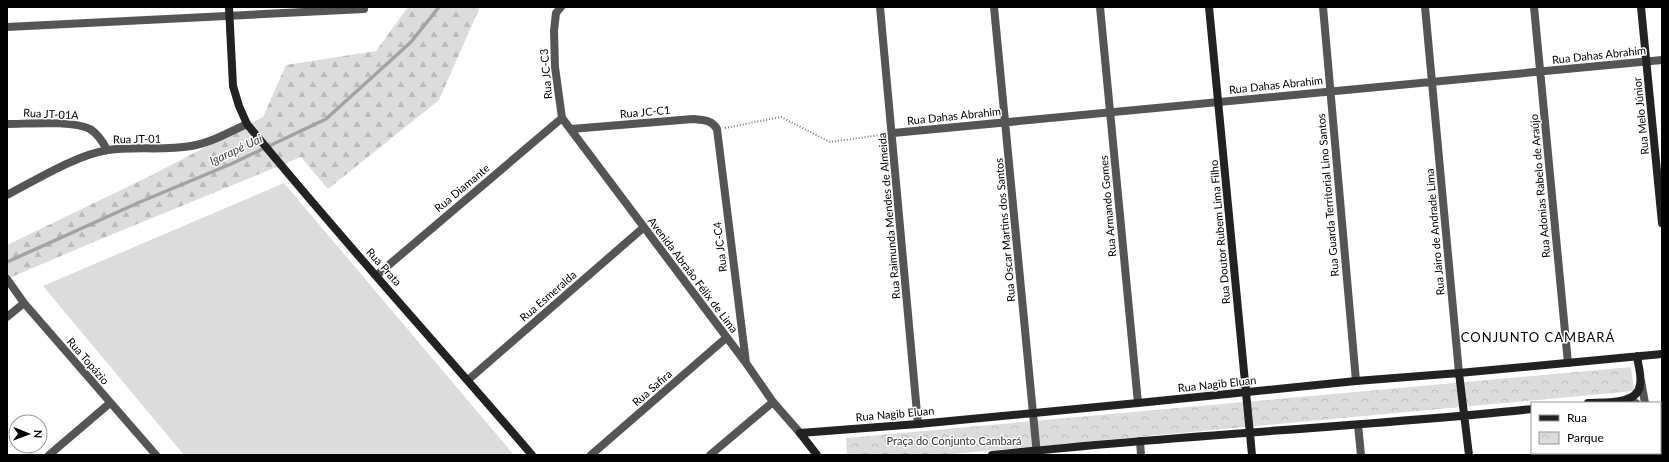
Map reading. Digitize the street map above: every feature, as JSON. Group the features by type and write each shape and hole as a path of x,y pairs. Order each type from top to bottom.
{"street":[{"name":"Rua Prata","path":"229,7 233,86 238,106 247,124 329,224 377,276 532,455"},
{"name":"Rua Raimunda Mendes de Almeida","path":"880,7 893,133 918,424"},
{"name":"Rua Oscar Martins dos Santos","path":"994,7 1006,121 1036,453"},
{"name":"Rua Armando Gomes","path":"1100,7 1138,403"},
{"name":"Rua Doutor Rubem Lima Filho","path":"1209,7 1252,455"},
{"name":"Rua Guarda Territorial Lino Santos","path":"1323,7 1356,381"},
{"name":"Rua Jairo de Andrade Lima","path":"1425,7 1459,373 1469,455"},
{"name":"Rua Adonias Rabelo de Araújo","path":"1534,7 1568,363"},
{"name":"Rua Melo Júnior","path":"1641,7 1662,223"},
{"path":"7,27 364,9"},
{"name":"Rua JC-C3","path":"558,10 554,31 555,67 562,118"},
{"name":"Rua Dahas Abrahim","path":"893,133 1006,121 1111,113 1662,60"},
{"path":"562,118 571,129"},
{"name":"Rua Diamante","path":"377,276 562,118"},
{"name":"Rua JC-C1","path":"571,129 693,119 706,120 714,124 717,129"},
{"name":"Rua JT-01A","path":"7,124 80,125 91,130 100,138 107,150"},
{"name":"Rua JT-01","path":"7,195 70,164 107,150 168,149 189,147 205,143 247,124"},
{"name":"Avenida Abraão Félix de Lima","path":"571,129 746,363 773,402 800,433"},
{"name":"Rua JC-C4","path":"717,129 746,363"},
{"name":"Rua Esmeralda","path":"468,380 644,228"},
{"name":"Rua Topázio","path":"8,280 24,303 156,455"},
{"path":"7,317 24,303"},
{"name":"Rua Safira","path":"591,455 726,338"},
{"name":"Rua Nagib Eluan","path":"800,433 918,424 1356,381 1662,354"},
{"path":"1637,356 1645,402"},
{"path":"1626,400 1635,395 1639,389 1640,378"},
{"path":"1601,402 1626,400 1633,402"},
{"path":"710,455 773,402"},
{"path":"49,455 110,403"},
{"path":"992,455 1036,453 1140,441 1358,425 1531,409"},
{"path":"1358,425 1361,455"},
{"path":"800,433 816,455"},
{"path":"1140,441 1142,455"}],"path":[{"path":"717,129 781,117 830,142 893,133"}],"green space":[{"path":"408,7 480,7 439,100 328,189 301,157 7,279 7,245 150,176 263,117 286,65 376,51"},
{"path":"284,183 514,455 184,455 43,286"},
{"name":"Praça do Conjunto Cambará","path":"1631,367 1634,391 942,455 847,455 846,438"}],"waterway":[{"name":"Igarapé Uai","path":"7,262 140,202 231,164 326,119 411,42 439,7"}],"district":[{"name":"CONJUNTO CAMBARÁ","path":"1538,337"}]}
